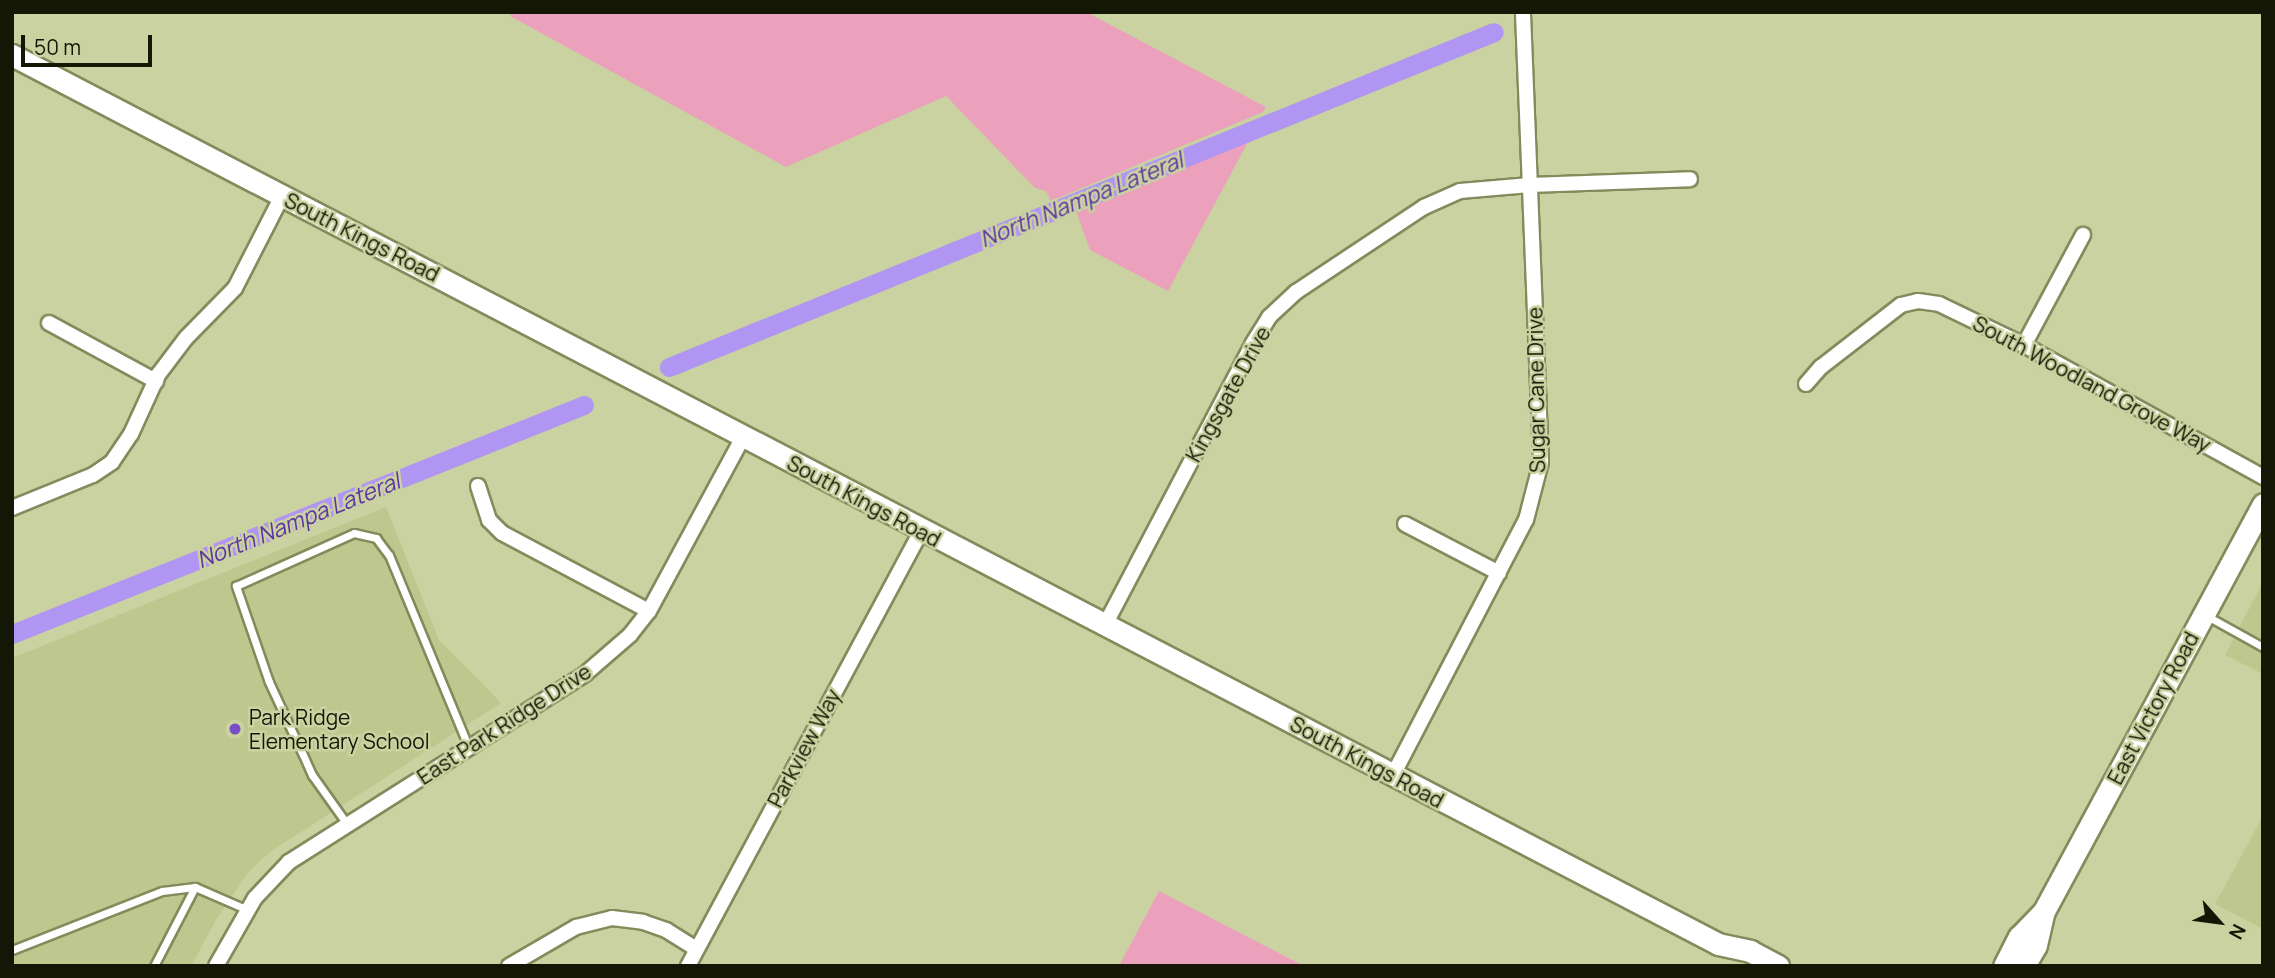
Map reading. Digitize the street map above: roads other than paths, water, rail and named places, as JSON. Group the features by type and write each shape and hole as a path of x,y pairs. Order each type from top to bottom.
{"main road":[{"name":"South Kings Road","path":"12,55 1718,944 1750,951 1778,966"},
{"name":"East Victory Road","path":"2024,966 2036,945 2044,911 2263,504"},
{"name":"East Victory Road","path":"2004,966 2019,937 2044,911"},
{"name":"South Kings Road","path":"1718,944 1740,966"}],"street":[{"name":"Sugar Cane Drive","path":"1394,775 1526,520 1541,462 1523,12"},
{"name":"Kingsgate Drive","path":"1105,625 1238,370 1269,317 1296,292 1443,197 1460,191 1530,185 1690,179"},
{"path":"12,508 93,475 113,462 131,434 156,381 186,338 234,288 282,196"},
{"path":"2024,345 2083,235"},
{"name":"South Woodland Grove Way","path":"1807,384 1821,367 1901,305 1918,300 1939,304 2024,345 2263,477"},
{"path":"49,323 156,381"},
{"name":"East Park Ridge Drive","path":"216,966 248,910 289,862 585,674 630,635 649,611 743,437"},
{"path":"478,486 489,520 502,533 649,611"},
{"path":"1405,524 1499,573"},
{"name":"Parkview Way","path":"688,966 921,531"},
{"path":"509,966 576,927 612,918 643,922 666,930 696,949"}],"lane":[{"path":"347,824 307,765 269,682 236,586 354,533 376,538 389,555 469,748"},
{"path":"2203,614 2263,647"},
{"path":"12,950 162,891 195,887 248,910"},
{"path":"154,966 195,887"}],"waterway":[{"name":"North Nampa Lateral","path":"669,367 1494,32"},
{"name":"North Nampa Lateral","path":"12,634 584,405"}],"place":[{"name":"Park Ridge Elementary School","path":"235,729"}]}
